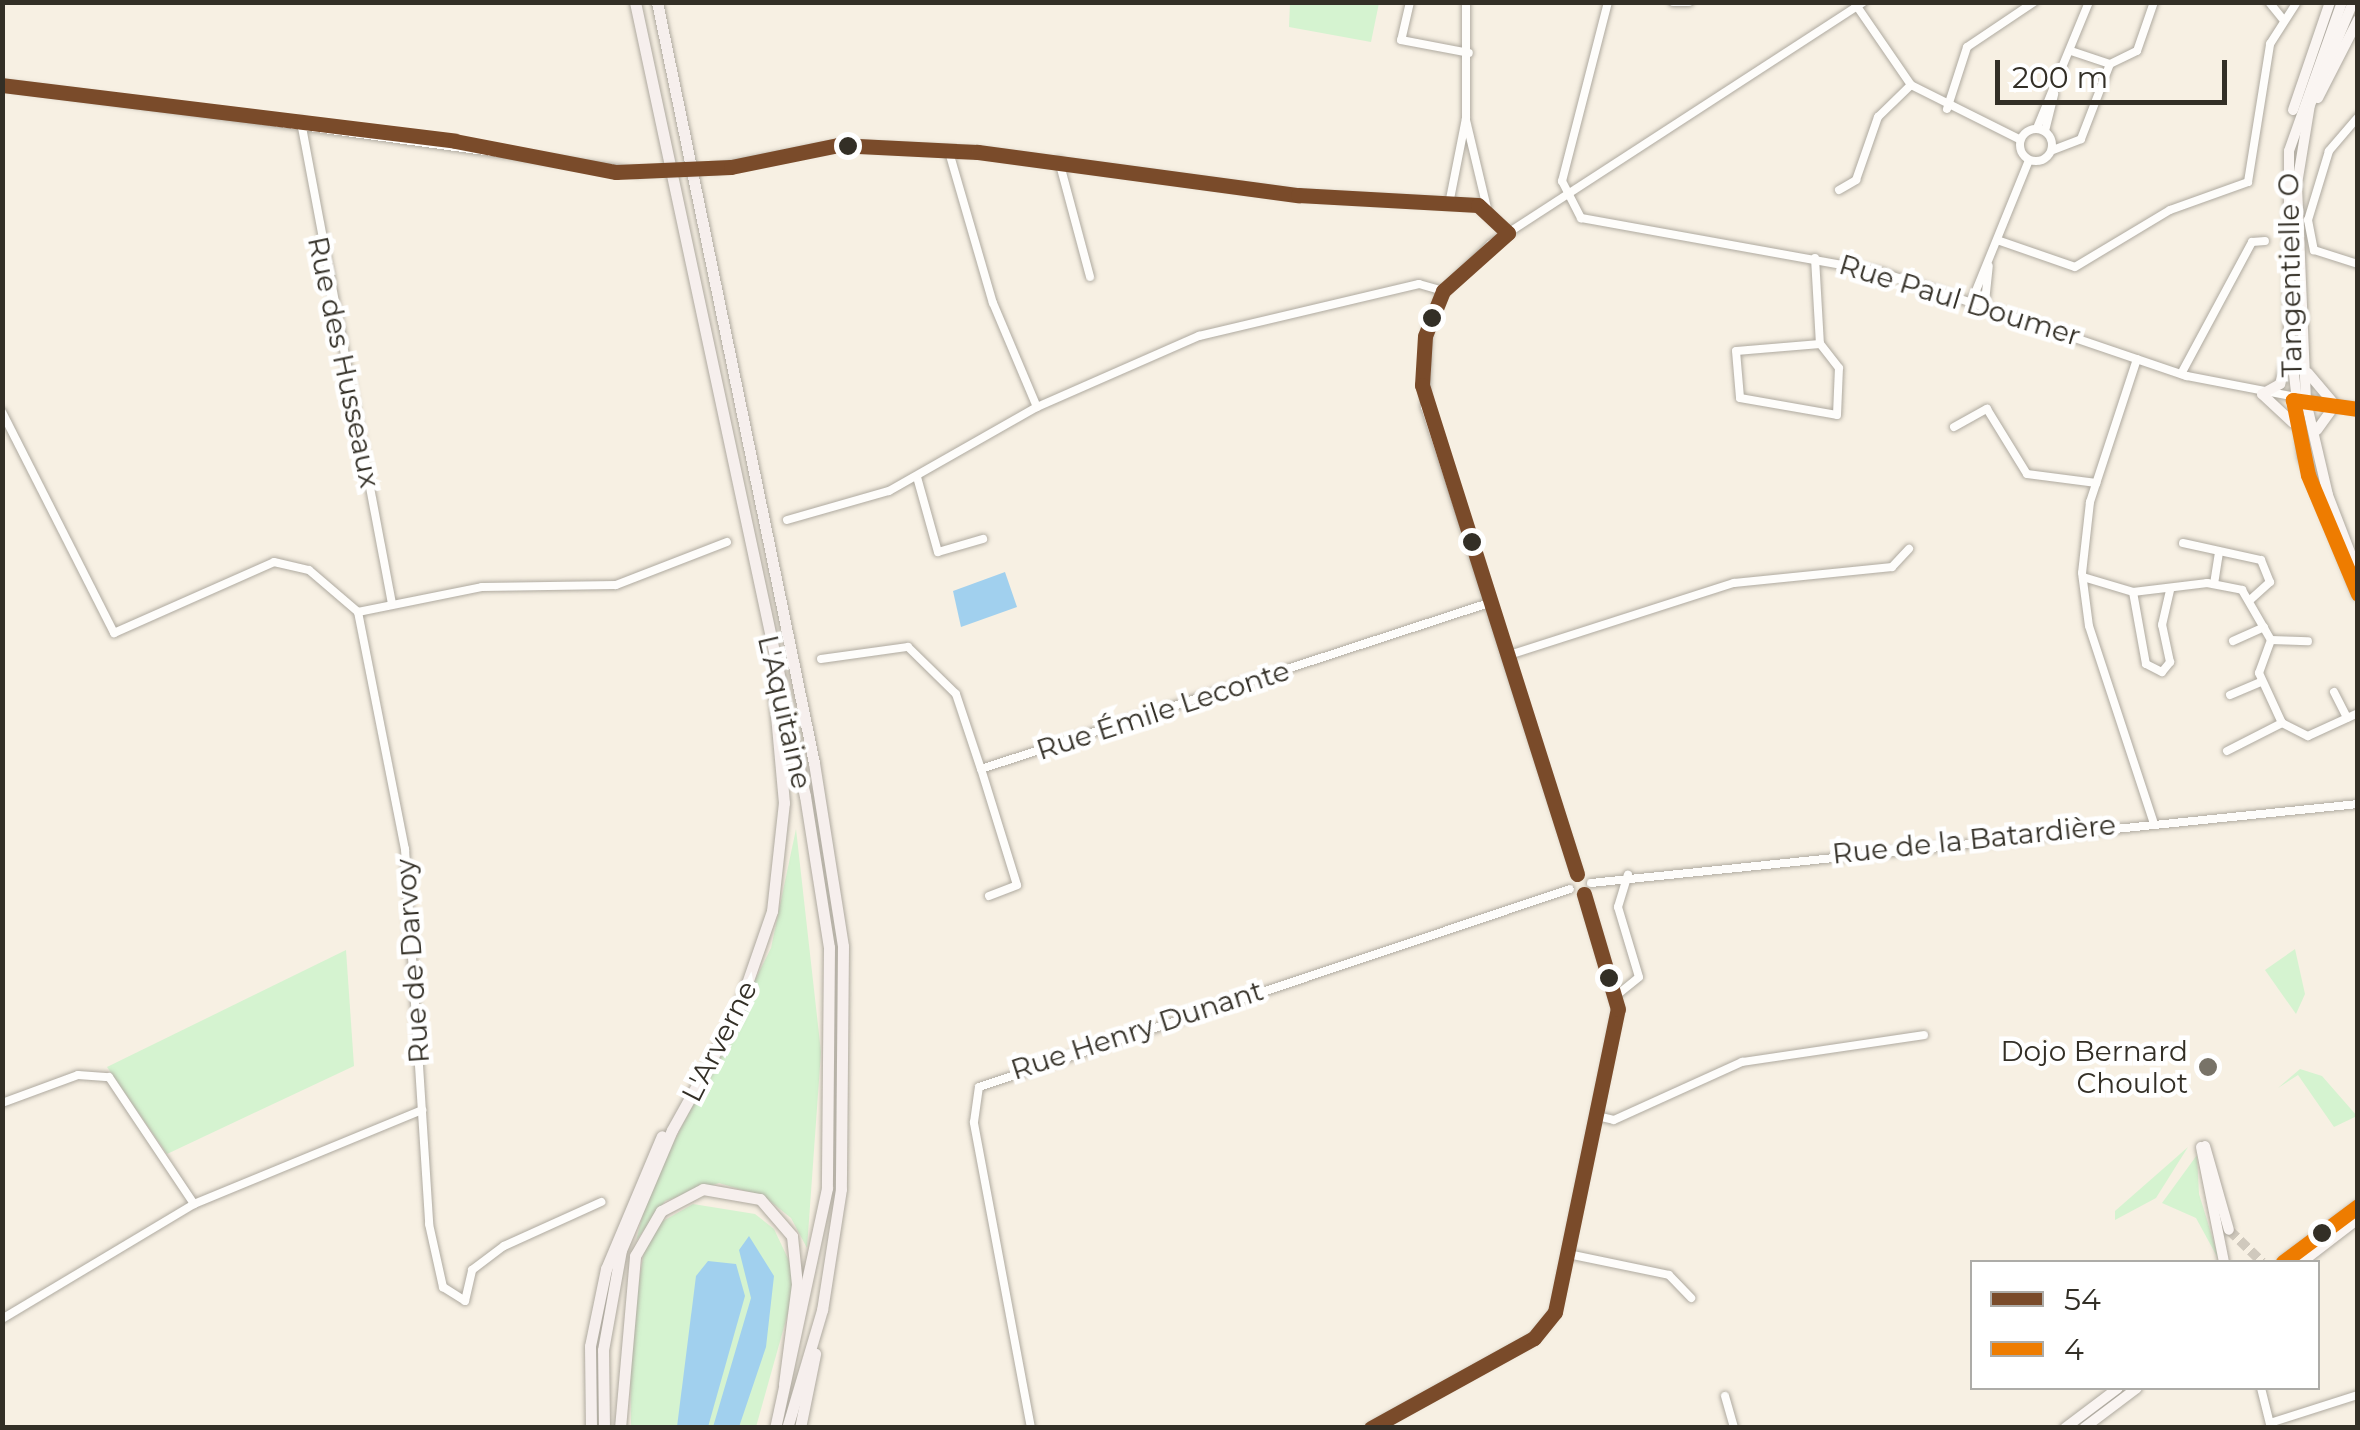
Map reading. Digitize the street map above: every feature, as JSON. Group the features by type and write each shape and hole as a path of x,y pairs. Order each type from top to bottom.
{"highway":[{"name":"L'Aquitaine","path":"636,2 769,644 812,826 834,1038 822,1232 775,1428"},
{"name":"L'Aquitaine","path":"657,2 839,914 848,1098 822,1310 787,1428"},
{"name":"L'Arverne","path":"604,1428 603,1350 621,1250 684,1110 748,987 776,892 784,779 769,644"},
{"path":"591,1428 590,1346 606,1268 650,1157 684,1110"},
{"path":"620,1428 634,1256 661,1210 703,1189 760,1199 792,1236 798,1284 785,1388"},
{"path":"800,1428 822,1310"}],"main road":[{"path":"2289,151 2304,60 2330,2"},
{"name":"Tangentielle O","path":"2293,400 2288,295 2289,151 2325,35 2342,2"},
{"name":"Tangentielle O","path":"2328,495 2306,402 2302,141 2340,29 2354,2"},
{"path":"2302,141 2358,20"},
{"path":"2288,295 2284,377 2262,394 2291,416 2358,596"},
{"path":"2289,329 2306,402"},
{"path":"2303,356 2312,385 2335,406 2315,422 2328,495"},
{"path":"2293,400 2303,456"},
{"path":"2293,400 2358,573"},
{"path":"2228,1260 2203,1146 2229,1230"},
{"path":"2287,1260 2358,1206"},
{"path":"2302,1258 2358,1216"},
{"path":"2065,1428 2115,1390"},
{"path":"2084,1428 2134,1390"}],"street":[{"path":"1410,2 1401,40 1470,52"},
{"path":"1449,204 1466,118 1470,52 1466,2"},
{"path":"1566,198 1562,177 1608,2"},
{"path":"1673,2 1690,2"},
{"path":"1947,109 1967,47 2034,2"},
{"path":"2019,139 2041,130 2088,2"},
{"path":"2029,160 2081,139 2110,64 2137,51 2154,2"},
{"path":"2269,2 2282,18"},
{"path":"2278,2 2288,8"},
{"path":"2000,241 2075,267 2170,210 2240,188 2252,174 2270,44 2288,8 2297,2"},
{"path":"1370,1428 1547,1326 1568,1254 1617,995 1584,894 1591,882 1577,874 1422,384 1425,336 1444,292 1508,233 1858,4 1911,86 1947,109 2019,139 2029,160 2000,241 1974,298"},
{"path":"2071,51 2110,64"},
{"path":"4,85 301,122 638,172 716,168 838,145 1059,161 1298,195 1487,208"},
{"path":"1839,190 1856,180 1878,116 1911,86"},
{"path":"2358,117 2328,151 2308,230 2314,250 2358,264"},
{"path":"1466,118 1487,208 1508,233"},
{"name":"Rue des Husseaux","path":"301,122 392,603"},
{"path":"2041,130 2053,150"},
{"path":"949,152 987,286 1037,407"},
{"path":"1059,161 1090,277"},
{"name":"Rue Paul Doumer","path":"1566,198 1590,220 1815,258 1974,298 2181,374 2262,394 2358,409"},
{"path":"2181,374 2252,242 2266,241"},
{"path":"1815,258 1820,344 1840,368 1836,415 1740,398 1736,352 1820,344"},
{"path":"1984,302 1989,266"},
{"path":"787,520 917,476 1037,407 1227,326 1420,284 1444,292"},
{"path":"2137,359 2096,483 2083,577 2089,626 2153,820"},
{"path":"1954,427 1988,409 2027,474 2096,483"},
{"path":"2,412 114,633 274,562 309,570 358,612 504,584 616,585 728,542"},
{"path":"917,476 938,552 983,539"},
{"path":"2182,543 2261,560 2270,582 2251,599"},
{"path":"1506,656 1734,583 1892,567 1909,550"},
{"path":"2214,584 2219,551"},
{"path":"2083,577 2133,592 2214,584 2251,599 2271,640 2262,682 2282,722 2308,736 2358,713"},
{"path":"2133,592 2146,664 2162,672 2170,662 2162,626 2170,589"},
{"name":"Rue Émile Leconte","path":"982,769 1489,603"},
{"name":"Rue de Darvoy","path":"358,612 405,849 435,1265 443,1287 465,1301 472,1270 504,1246 601,1202"},
{"path":"2233,641 2264,627"},
{"path":"2271,640 2308,642"},
{"path":"821,660 908,647 956,694 1017,884 989,896"},
{"path":"2230,696 2262,682"},
{"path":"2334,692 2347,718"},
{"path":"2227,751 2282,722"},
{"name":"Rue de la Batardière","path":"1591,882 2153,820 2358,804"},
{"path":"1577,874 1570,889 1584,894"},
{"path":"1617,995 1638,977 1618,908 1628,875"},
{"name":"Rue Henry Dunant","path":"1031,1428 974,1122 979,1087 1570,889"},
{"path":"1597,1116 1614,1120 1742,1062 1924,1035"},
{"path":"2,1103 78,1075 109,1078 194,1204"},
{"path":"2,1319 194,1204 422,1110"},
{"path":"1568,1254 1669,1275 1692,1298"},
{"path":"2262,1390 2271,1425 2358,1395"},
{"path":"1726,1396 1734,1428"}],"green space":[{"path":"1290,3 1379,3 1371,42 1289,27"},
{"path":"796,829 821,1052 807,1248 791,1218 765,1197 719,1183 665,1201 636,1241 648,1194 771,948"},
{"path":"2295,949 2305,994 2296,1014 2265,970"},
{"path":"346,950 354,1066 167,1154 107,1067"},
{"path":"2300,1069 2322,1076 2357,1116 2334,1127 2298,1075 2278,1088"},
{"path":"2188,1147 2156,1198 2115,1220 2115,1211"},
{"path":"2197,1155 2199,1194 2219,1260 2196,1218 2162,1203"},
{"path":"693,1204 755,1214 774,1229 791,1265 793,1295 756,1427 631,1428 630,1336 645,1245 656,1225"}],"water":[{"path":"1005,572 1017,607 961,627 953,591"},
{"path":"749,1236 774,1276 766,1347 739,1427 713,1427 751,1298 739,1250"},
{"path":"708,1261 736,1264 745,1296 708,1427 677,1427 696,1276"}],"tunnel":[{"path":"2229,1230 2260,1260"}],"transit line":[{"name":"54","path":"2,85 455,141 616,172 731,167 838,145 978,152 1298,195 1478,205 1508,233"},
{"name":"54","path":"1508,233 1443,291 1425,336 1422,385 1577,874"},
{"name":"4","path":"2358,409 2293,400 2308,475 2358,594"},
{"name":"54","path":"1371,1428 1534,1338 1555,1312 1618,1009 1584,894"},
{"name":"4","path":"2286,1260 2358,1206"}],"place":[{"name":"Dojo Bernard Choulot","path":"2208,1067"}]}
